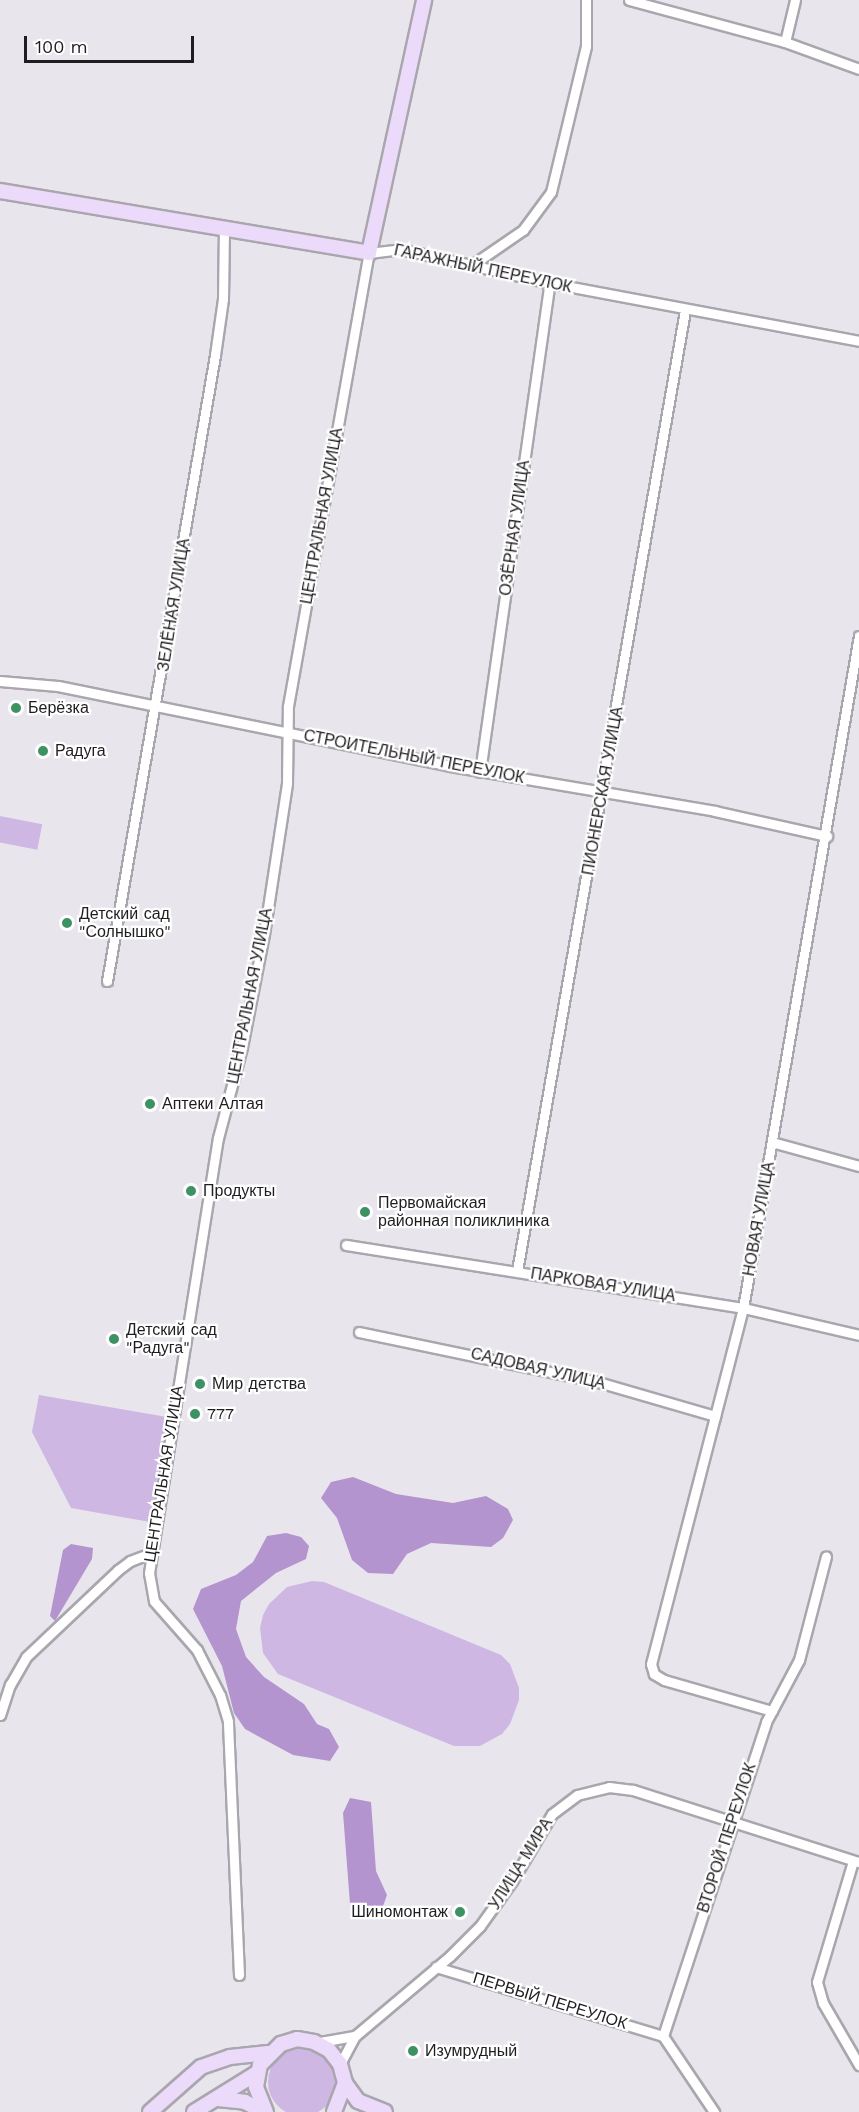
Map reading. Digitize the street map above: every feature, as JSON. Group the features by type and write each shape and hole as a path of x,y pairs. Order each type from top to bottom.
{"street":[{"name":"ЦЕНТРАЛЬНАЯ УЛИЦА","path":"239,1975 231,1863 230,1730 220,1695 197,1650 154,1601 148,1573 218,1138 242,1047 264,934 287,783 286,732 369,253 424,0"},
{"path":"472,265 523,230 551,192 586,46 586,0"},
{"path":"629,0 785,42 859,69"},
{"path":"785,42 795,0"},
{"name":"ГАРАЖНЫЙ ПЕРЕУЛОК","path":"0,191 369,253 401,249 550,284 859,341"},
{"name":"ЗЕЛЁНАЯ УЛИЦА","path":"107,981 157,706 215,355 223,299 224,227"},
{"name":"ОЗЁРНАЯ УЛИЦА","path":"480,772 550,284"},
{"name":"ПИОНЕРСКАЯ УЛИЦА","path":"517,1271 603,794 685,310"},
{"name":"НОВАЯ УЛИЦА","path":"772,1711 664,1680 654,1674 651,1664 743,1308 827,836 859,636"},
{"name":"СТРОИТЕЛЬНЫЙ ПЕРЕУЛОК","path":"0,681 58,686 480,772 715,811 827,836"},
{"path":"772,1142 859,1166"},
{"name":"ПАРКОВАЯ УЛИЦА","path":"346,1245 743,1308 859,1335"},
{"name":"САДОВАЯ УЛИЦА","path":"359,1332 598,1382 715,1416"},
{"path":"0,1715 10,1685 26,1657 118,1570 130,1561 151,1553"},
{"name":"ВТОРОЙ ПЕРЕУЛОК","path":"663,2036 731,1821 772,1711 799,1660 826,1556"},
{"name":"УЛИЦА МИРА","path":"314,2042 338,2042 355,2036 480,1926 512,1881 552,1814 577,1795 619,1787 856,1861"},
{"path":"856,1861 817,1982 823,2003 859,2065"},
{"name":"ПЕРВЫЙ ПЕРЕУЛОК","path":"436,1967 663,2036"},
{"name":"УЛИЦА МИРА","path":"340,2064 355,2036"},
{"path":"663,2036 714,2112"},
{"path":"150,2112 201,2067 230,2057 268,2053 297,2039 314,2042 329,2050 340,2064 345,2083 366,2105 385,2112"},
{"path":"265,2112 255,2087 257,2073 268,2053"},
{"path":"194,2112 257,2073"},
{"path":"336,2112 345,2083"},
{"path":"218,2099 245,2102 265,2112"},
{"path":"336,2112 366,2105"}],"shaded area":[{"path":"0,816 42,824 37,850 0,842"},
{"path":"39,1395 167,1417 150,1522 71,1508 32,1432"},
{"path":"353,1477 396,1494 453,1503 486,1496 508,1509 513,1520 503,1538 491,1547 431,1543 407,1554 393,1574 368,1573 352,1560 337,1518 321,1498 331,1482"},
{"path":"286,1533 301,1537 309,1546 306,1559 276,1573 241,1601 236,1629 246,1657 264,1677 304,1704 317,1724 329,1729 339,1747 330,1761 293,1755 245,1729 234,1713 222,1666 193,1609 201,1589 236,1575 253,1562 267,1536"},
{"path":"71,1544 93,1548 92,1559 55,1621 50,1616 63,1550"},
{"path":"312,1581 324,1582 501,1655 510,1664 519,1688 519,1700 510,1724 502,1734 480,1746 454,1746 278,1674 263,1653 260,1628 263,1615 269,1604 287,1587"},
{"path":"350,1798 371,1802 376,1871 387,1895 381,1912 367,1919 354,1914 350,1904 343,1813"},
{"path":"309,2048 321,2054 330,2063 336,2075 334,2095 326,2106 309,2116 295,2116 278,2106 270,2095 268,2075 278,2058 289,2050"}],"place":[{"name":"Берёзка","path":"16,708"},
{"name":"Радуга","path":"43,751"},
{"name":"Детский сад \"Солнышко\"","path":"67,923"},
{"name":"Аптеки Алтая","path":"150,1104"},
{"name":"Продукты","path":"191,1191"},
{"name":"Первомайская районная поликлиника","path":"365,1212"},
{"name":"Детский сад \"Радуга\"","path":"114,1339"},
{"name":"Мир детства","path":"200,1384"},
{"name":"777","path":"195,1414"},
{"name":"Шиномонтаж","path":"460,1912"},
{"name":"Изумрудный","path":"413,2051"}]}
